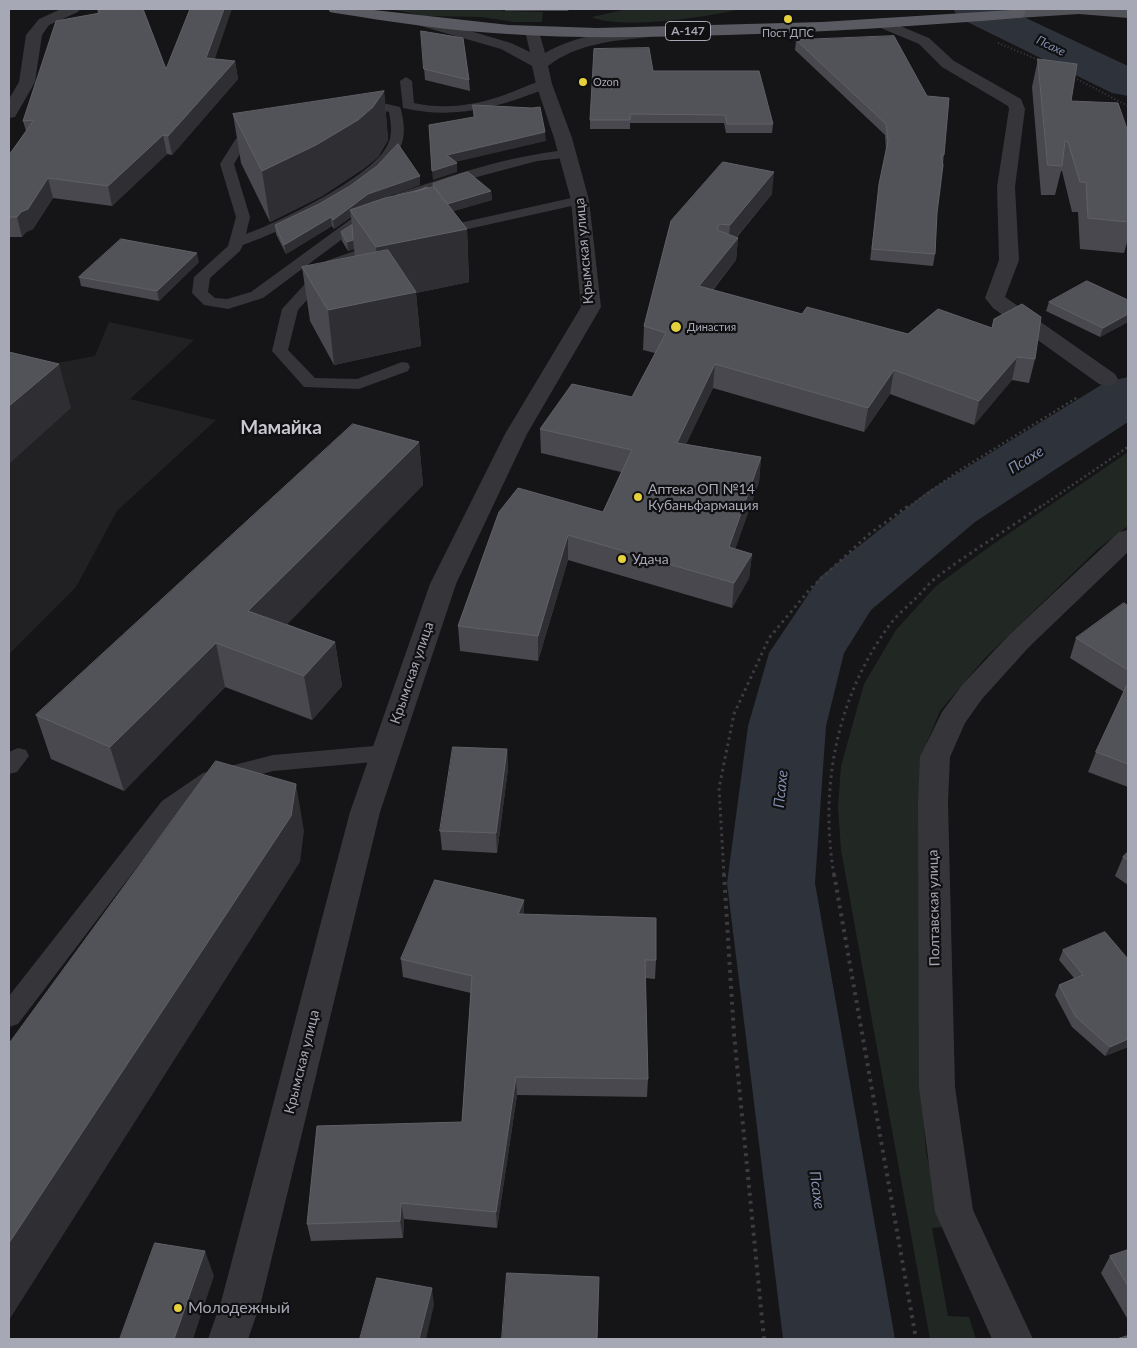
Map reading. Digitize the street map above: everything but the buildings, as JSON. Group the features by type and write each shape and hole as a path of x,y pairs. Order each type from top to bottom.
{"highway":[{"name":"А-147","path":"335,9 419,21 533,32 652,32 844,25 947,20 1019,12"},
{"path":"844,25 864,9"},
{"name":"А-147","path":"900,9 947,20"}],"main road":[{"name":"А-147","path":"1019,12 1079,9 1128,14"}],"street":[{"path":"9,113 27,82 34,35 44,22 73,9"},
{"path":"419,21 506,46 542,74 553,53 568,45 652,32"},
{"path":"881,23 892,30 924,41 948,64 1015,103 1017,109 1006,187 1009,260 995,298 1000,304 1107,379"},
{"name":"Крымская улица","path":"228,1339 244,1292 365,812 443,584 516,434 591,307 580,200 568,154 542,74 533,32"},
{"name":"Полтавская улица","path":"1013,1339 954,1212 938,1097 932,802 935,757 952,718 972,692 1019,641 1127,542"}],"lane":[{"path":"406,81 408,106 422,110 450,110 479,106 514,97 542,74"},
{"path":"236,243 293,220 360,178 377,165 393,148 398,126 394,110 362,101 344,100"},
{"path":"270,119 254,126 227,164 235,186 242,217 235,248 202,277 200,293 210,302 228,304 257,295 380,206 457,178 537,157 568,154"},
{"path":"421,236 580,200"},
{"path":"393,243 331,264 290,309 280,351 310,383 359,384 402,368"},
{"path":"9,1016 170,807 211,779 273,763 385,753"}],"path":[{"path":"990,40 1041,61"},
{"path":"1067,73 1128,106"},
{"path":"764,1339 734,1034 719,788 734,714 769,638 811,588 868,535 960,470 1107,379"}],"shaded area":[{"path":"390,9 503,9 503,11 543,12 542,22 514,22 482,17 424,16"},
{"path":"627,9 740,9 665,21 622,22 605,21 592,17"},
{"path":"109,322 194,340 130,399 216,420 117,511 76,587 9,654 9,372 95,356"},
{"path":"1128,452 1128,526 1099,548 985,658 940,711 927,742 919,787 921,1086 926,1152 944,1227 932,1228 948,1316 969,1317 976,1339 930,1339 841,850 838,807 841,766 864,684 896,630 936,586 989,547"}],"waterway":[{"name":"Псахе","path":"974,9 1128,83"},
{"name":"Псахе","path":"839,1339 771,883 787,726 807,653 845,594 951,507 1128,395"}],"place":[{"name":"Пост ДПС","path":"788,19"},
{"name":"Ozon","path":"583,82"},
{"name":"Династия","path":"676,327"},
{"name":"Аптека ОП №14 Кубаньфармация","path":"638,497"},
{"name":"Удача","path":"622,559"},
{"name":"Молодежный","path":"178,1308"}],"district":[{"name":"Мамайка","path":"281,428"}]}
